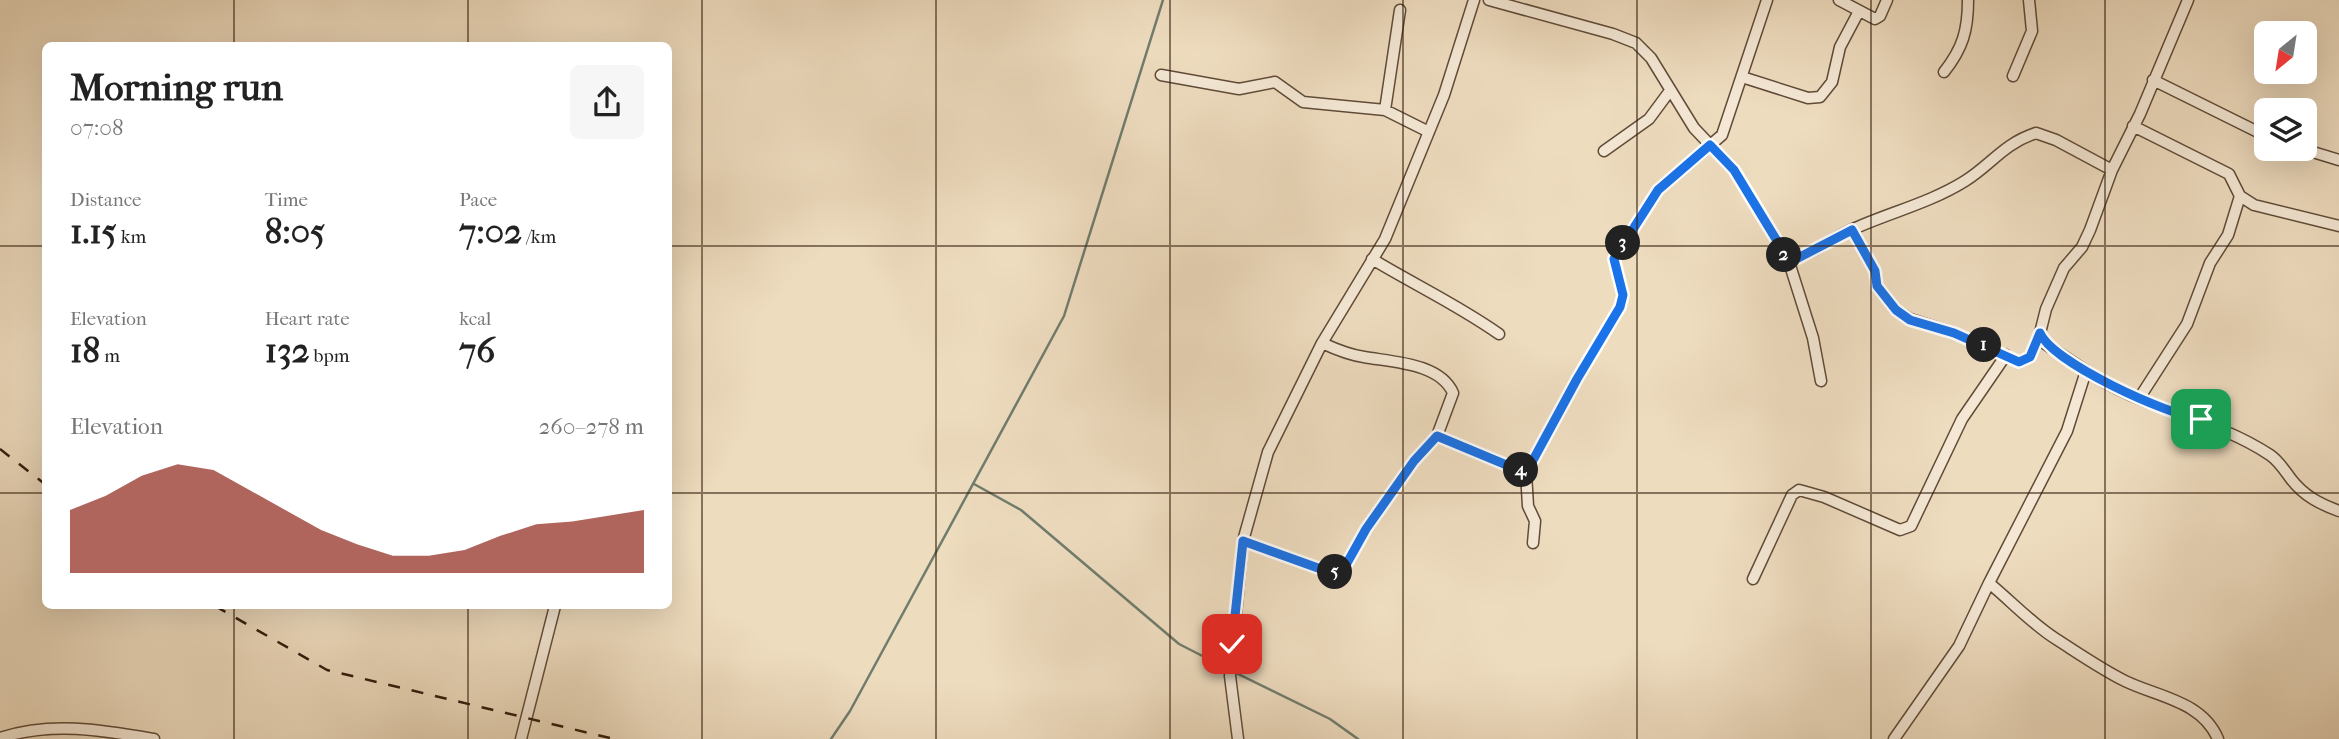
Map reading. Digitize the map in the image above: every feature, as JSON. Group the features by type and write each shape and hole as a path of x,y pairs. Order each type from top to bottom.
{"street":[{"path":"1238,739 1230,676 1232,644 1243,541 1268,452 1322,343 1364,278 1384,239 1429,132 1474,0"},
{"path":"1489,0 1613,34 1636,43 1651,58 1670,92 1710,145 1734,170 1788,259 1813,338 1822,381"},
{"path":"1533,543 1535,521 1528,506 1526,473 1620,307 1623,295 1614,259 1658,190 1722,135 1767,0"},
{"path":"1839,0 1858,13 1875,19 1880,16 1887,0"},
{"path":"1944,72 1963,45 1968,24 1968,0"},
{"path":"2013,76 2032,30 2029,0"},
{"path":"1852,230 1875,271 1877,286 1896,310 1910,320 1954,333 2019,362 2028,360 2056,285 2090,230 2112,170 2188,0"},
{"path":"1385,110 1400,10"},
{"path":"1742,77 1808,98 1820,97 1832,82 1840,47 1858,13"},
{"path":"1161,75 1238,89 1275,82 1303,102 1385,110 1429,132"},
{"path":"2153,80 2254,130"},
{"path":"1604,151 1649,119 1670,92"},
{"path":"2133,126 2157,141 2204,159 2229,174 2240,196 2254,205 2339,226"},
{"path":"1788,259 1798,258 1852,230 1966,181 1997,152 2036,133 2056,140 2112,170"},
{"path":"2317,153 2339,160"},
{"path":"2140,397 2188,324 2210,263 2228,235 2240,196"},
{"path":"1372,259 1414,284 1446,298 1499,334"},
{"path":"2040,333 2044,343 2086,371 2159,407 2237,435 2272,456 2296,485 2322,506 2339,511"},
{"path":"1243,541 1318,568 1342,572 1366,529 1414,461 1437,436 1453,393 1450,385 1427,371 1396,360 1363,357 1322,343"},
{"path":"1753,579 1792,495 1800,490 1824,497 1900,530 1911,526 1962,419 2006,355"},
{"path":"1894,739 1959,646 2067,431 2086,371"},
{"path":"1437,436 1526,473"},
{"path":"1989,583 2052,636 2126,681 2160,692 2192,709 2214,729 2218,739"},
{"path":"521,739 554,609"},
{"path":"0,738 26,730 88,728 154,739"}],"waterway":[{"path":"831,739 850,711 1064,316 1163,0"},
{"path":"974,484 1021,510 1179,644 1226,668"},
{"path":"1232,671 1330,719 1358,739"}],"railway":[{"path":"0,449 42,482"},
{"path":"220,609 327,670 614,739"}],"route":[{"path":"1232,644 1243,541 1318,568 1342,572 1366,529 1414,461 1437,436 1526,473 1620,307 1623,295 1614,259 1620,246 1658,190 1710,145 1734,170 1788,259 1798,258 1852,230 1875,271 1881,294 1910,320 1954,333 2019,362 2028,360 2035,350 2040,333 2044,343 2054,351 2095,377 2159,407 2188,418 2201,419"}]}
